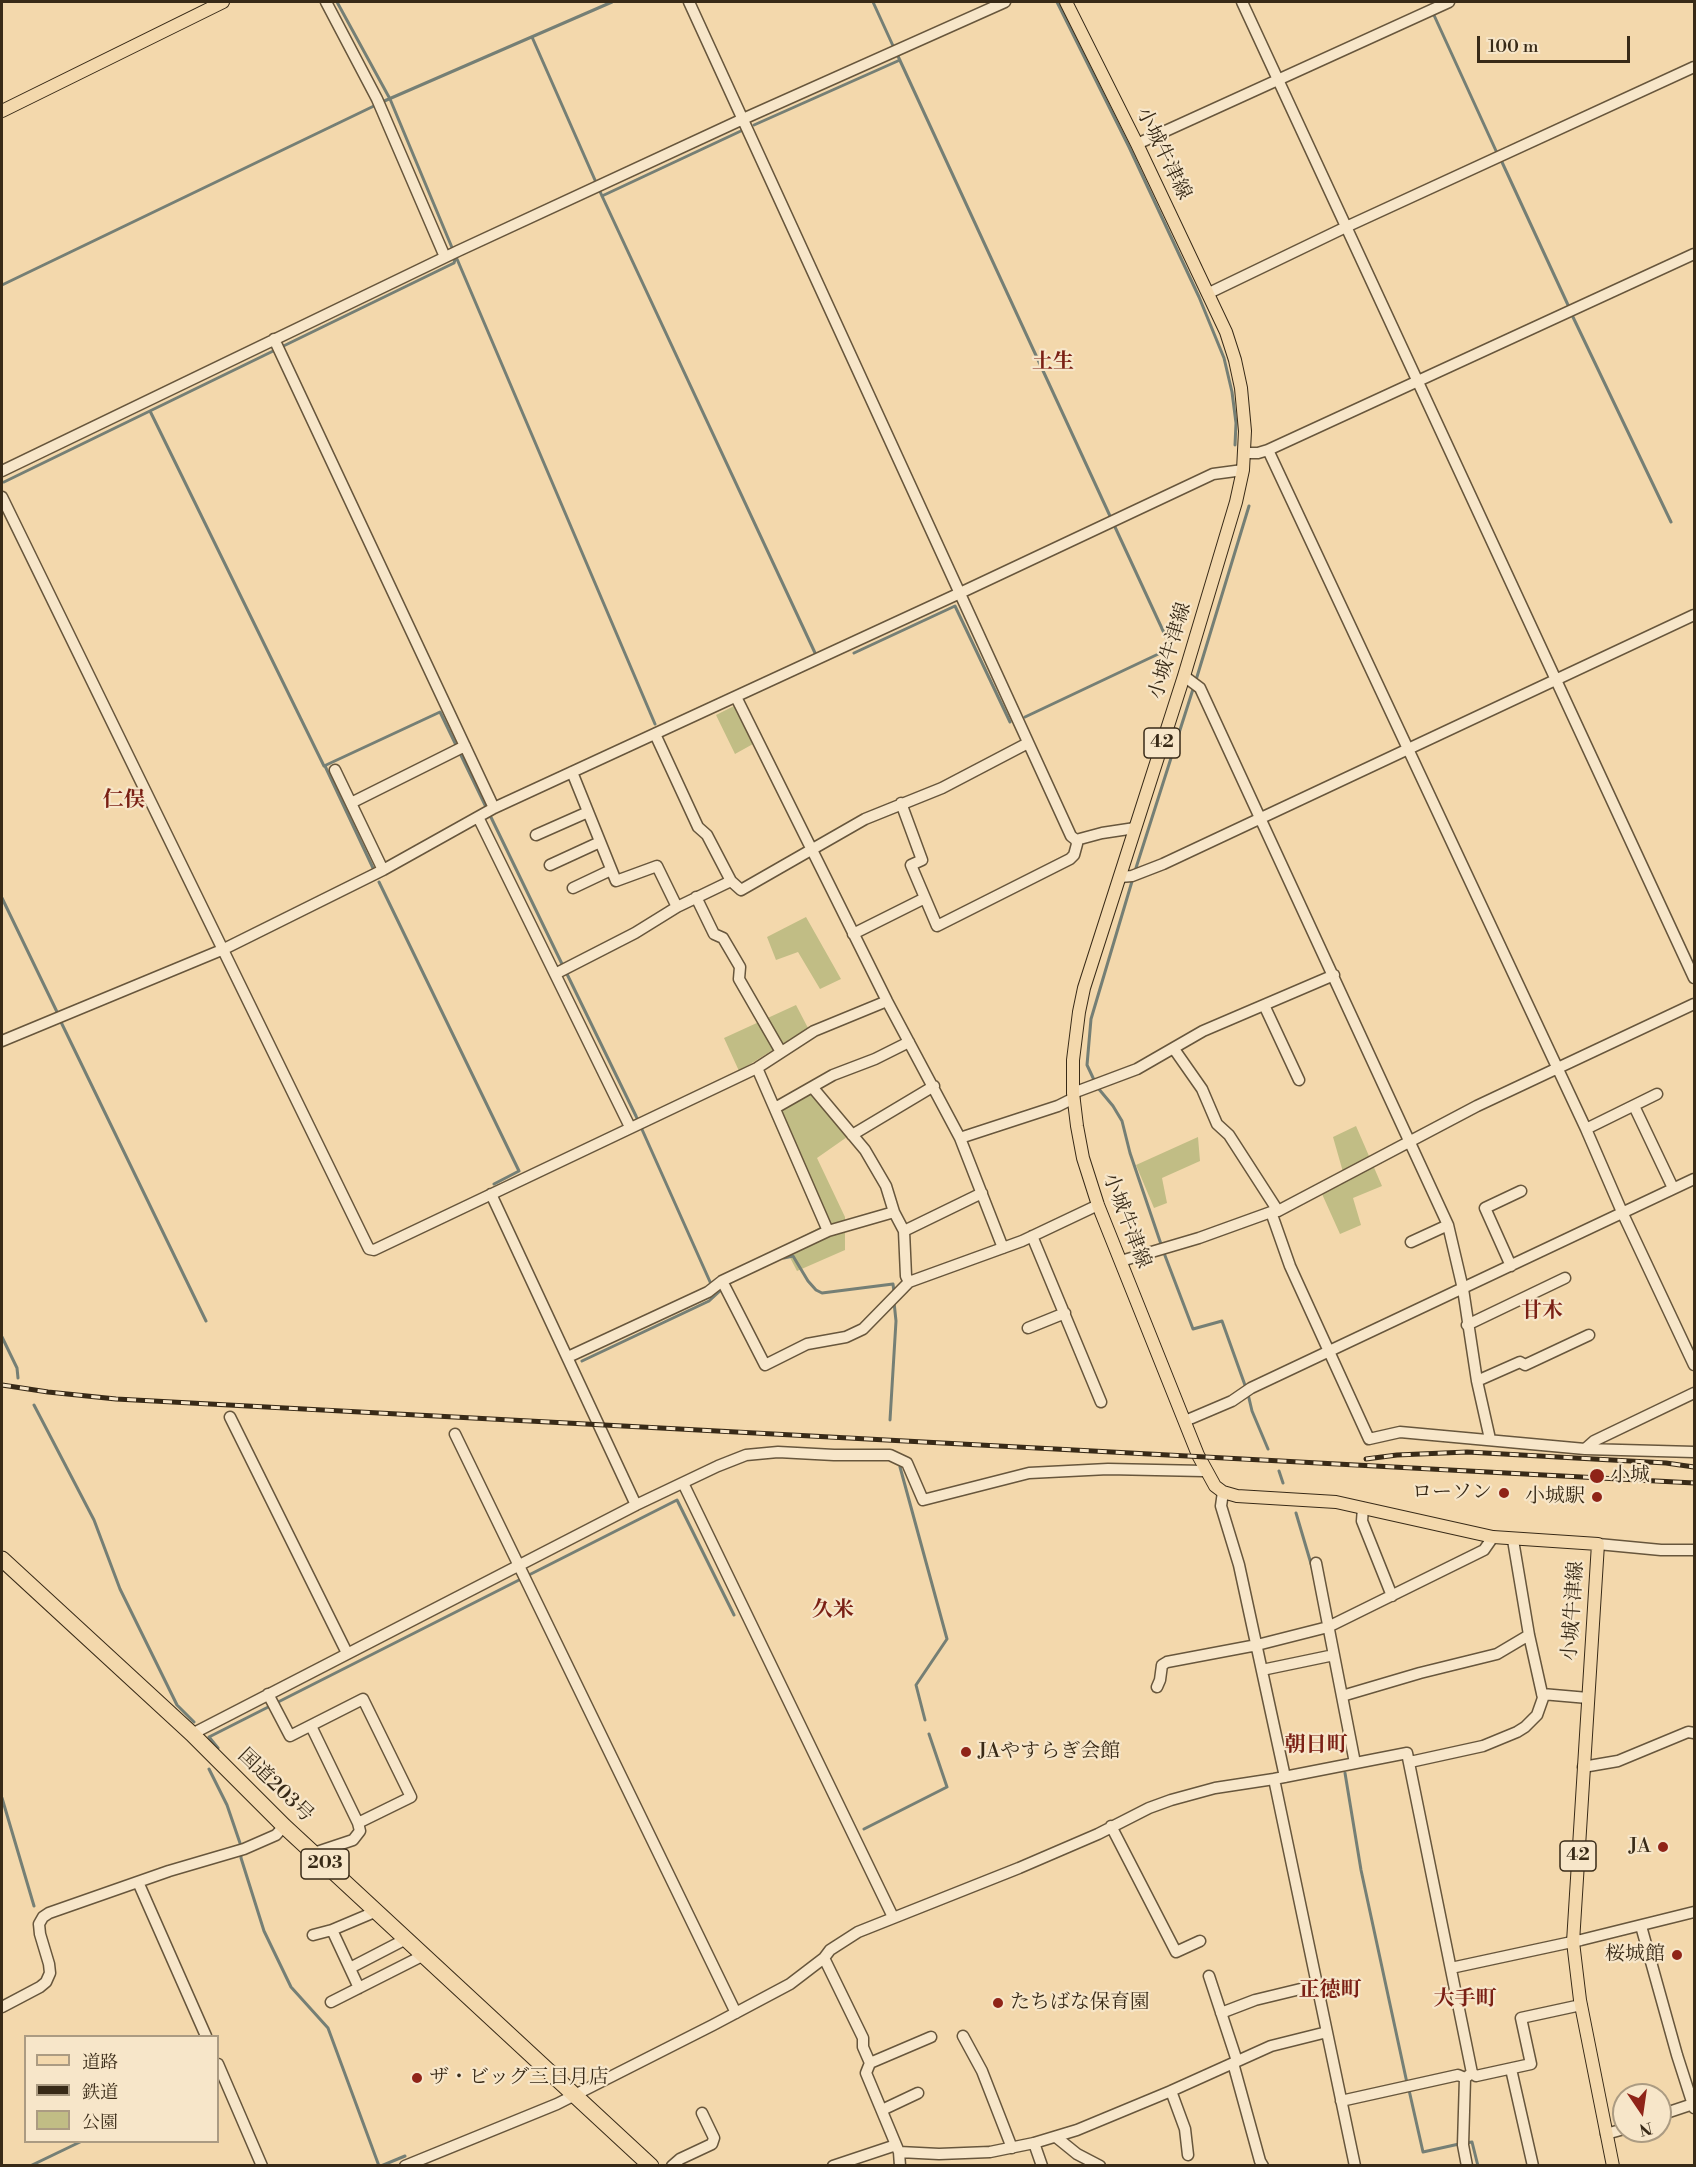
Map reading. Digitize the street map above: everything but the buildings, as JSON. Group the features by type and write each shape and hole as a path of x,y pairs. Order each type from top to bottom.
{"highway":[{"name":"国道203号","path":"2,1559 192,1734 284,1826 651,2166"}],"main road":[{"path":"2,111 223,2"},
{"name":"小城牛津線","path":"1066,2 1209,293 1229,341 1241,388 1245,431 1243,470 1236,502 1190,680 1135,828 1130,876 1084,988 1073,1060 1074,1096 1083,1158 1098,1205 1204,1471 1215,1486 1223,1492 1237,1496 1336,1502 1514,1540 1598,1544 1573,1942 1581,2005 1613,2166"}],"street":[{"path":"326,2 379,104 445,257"},
{"path":"689,2 1028,743 1071,836 1077,844 1070,860 937,926 911,865 922,860 901,803"},
{"path":"2,471 445,257 743,119 1005,2"},
{"path":"1242,2 1695,978"},
{"path":"1137,144 1449,2"},
{"path":"1209,293 1346,227 1695,67"},
{"path":"1244,453 1268,450 1695,254"},
{"path":"274,339 494,808"},
{"path":"1268,450 1695,1365"},
{"path":"2,1041 224,949 383,870 494,808 1213,474 1243,470"},
{"path":"2,497 369,1248 374,1250 757,1068 814,1031 886,1001"},
{"path":"1130,876 1260,818 1695,615"},
{"path":"1190,680 1200,688 1448,1225 1463,1289 1477,1381 1490,1439"},
{"path":"736,696 886,1001 934,1086 960,1138 1003,1248"},
{"path":"656,734 698,827 707,835 731,881 741,890 865,819 942,788 1028,743"},
{"path":"351,803 465,746"},
{"path":"335,770 383,870"},
{"path":"572,772 616,881 657,866 677,907"},
{"path":"536,835 588,812"},
{"path":"478,817 630,1127"},
{"path":"1076,840 1135,828"},
{"path":"550,865 600,842"},
{"path":"573,888 611,870"},
{"path":"555,974 635,933 677,907 731,881"},
{"path":"696,897 714,934 723,938 740,967 739,979 781,1053"},
{"path":"853,933 925,898"},
{"path":"960,1138 1058,1107 1074,1096 1137,1069 1203,1031 1334,975"},
{"path":"1121,1262 1275,1212 1410,1140 1695,1004"},
{"path":"1264,1005 1299,1080"},
{"path":"775,1108 833,1075 875,1059 909,1042"},
{"path":"1174,1049 1202,1089 1217,1124 1229,1135 1275,1212 1290,1266 1369,1439 1400,1432 1585,1449 1695,1452"},
{"path":"757,1068 828,1231"},
{"path":"852,1135 934,1086"},
{"path":"813,1088 865,1150 886,1186 894,1212 904,1231 906,1276 909,1282"},
{"path":"1586,1129 1657,1094"},
{"path":"1634,1106 1674,1188"},
{"path":"1185,1421 1232,1401 1248,1390 1695,1179"},
{"path":"1510,1266 1485,1208 1521,1191"},
{"path":"904,1231 982,1192"},
{"path":"491,1194 636,1505"},
{"path":"724,1286 765,1365 807,1344 846,1337 863,1329 909,1282 1003,1248 1098,1205"},
{"path":"568,1357 724,1286 828,1231 894,1212"},
{"path":"1411,1242 1448,1225"},
{"path":"1032,1236 1101,1402"},
{"path":"1467,1325 1565,1278"},
{"path":"1028,1328 1065,1313"},
{"path":"1477,1381 1520,1362 1525,1365 1589,1335"},
{"path":"1585,1449 1594,1441 1695,1393"},
{"path":"230,1417 346,1653"},
{"path":"455,1434 736,2013"},
{"path":"192,1734 636,1505 746,1455 778,1452 890,1455 908,1464 923,1500 1029,1473 1108,1469 1204,1471"},
{"path":"683,1483 893,1917"},
{"path":"1223,1492 1221,1506 1239,1565 1257,1645 1317,1986 1355,2166"},
{"path":"1363,1508 1362,1521 1392,1596"},
{"path":"1157,1687 1162,1665 1167,1662 1257,1645 1325,1628 1484,1550 1493,1537"},
{"path":"1410,1762 1483,1746 1517,1732 1537,1715 1543,1698 1529,1635 1514,1540"},
{"path":"1598,1544 1661,1550 1695,1550"},
{"path":"1316,1563 1325,1628 1334,1655 1355,1763"},
{"path":"1342,1696 1497,1654 1529,1635"},
{"path":"1262,1670 1334,1655"},
{"path":"268,1694 290,1736 363,1699 411,1797 358,1823"},
{"path":"1542,1694 1588,1698"},
{"path":"311,1726 360,1831 352,1840 314,1853"},
{"path":"1583,1767 1618,1761 1688,1732 1694,1736"},
{"path":"412,2164 557,2104 736,2013 790,1984 824,1958 830,1950 858,1932 1019,1868 1171,1800 1215,1788 1407,1753 1450,1968 1468,2075 1463,2145 1467,2166"},
{"path":"2,2007 46,1982 50,1973 49,1964 39,1924 49,1913 169,1871 240,1851 276,1835 284,1826"},
{"path":"1111,1826 1176,1952 1200,1941"},
{"path":"138,1882 205,2035"},
{"path":"313,1935 332,1930 377,1911"},
{"path":"1450,1968 1573,1942 1695,1912"},
{"path":"1641,1926 1689,2075 1694,2106 1672,2112"},
{"path":"332,1930 359,1988"},
{"path":"350,1968 406,1939"},
{"path":"331,2002 424,1955"},
{"path":"824,1958 863,2038 863,2047 870,2063 866,2073 897,2149 900,2166"},
{"path":"1209,1976 1263,2166"},
{"path":"1221,2013 1255,2000 1317,1986"},
{"path":"1341,2101 1458,2075 1476,2076 1531,2064 1521,2018 1581,2005"},
{"path":"833,2166 897,2149 949,2154 990,2152 1034,2143 1056,2137 1171,2091 1271,2046 1327,2032"},
{"path":"963,2036 982,2072 1011,2148"},
{"path":"870,2063 932,2037"},
{"path":"219,2066 262,2166"},
{"path":"1511,2069 1533,2166"},
{"path":"1171,2091 1185,2129 1188,2155"},
{"path":"882,2110 918,2093"},
{"path":"672,2166 680,2159 712,2144 714,2138 702,2113"},
{"path":"1606,2134 1612,2132"},
{"path":"1056,2137 1077,2154 1101,2166"},
{"path":"1034,2143 1042,2166"}],"green space":[{"path":"734,706 753,744 735,754 716,715"},
{"path":"806,917 841,979 820,989 798,952 776,960 767,937"},
{"path":"796,1005 808,1028 739,1071 724,1038"},
{"path":"812,1093 847,1137 817,1158 845,1217 845,1250 797,1271 784,1246 820,1227 771,1116"},
{"path":"1356,1126 1382,1186 1353,1198 1361,1225 1340,1234 1322,1194 1345,1179 1333,1137"},
{"path":"1198,1137 1200,1161 1162,1178 1167,1203 1154,1208 1136,1165"}],"waterway":[{"path":"337,2 390,99 453,250"},
{"path":"382,102 612,2"},
{"path":"873,2 894,48"},
{"path":"1057,2 1129,147 1199,297 1224,358 1236,423 1235,445"},
{"path":"1433,13 1497,153"},
{"path":"532,37 602,196 816,655"},
{"path":"897,54 1110,516"},
{"path":"754,125 900,60"},
{"path":"2,285 376,105"},
{"path":"602,196 743,130"},
{"path":"1501,160 1568,305"},
{"path":"4,482 454,263 456,256"},
{"path":"457,259 655,724"},
{"path":"1572,315 1671,522"},
{"path":"150,411 324,766 440,712 563,966"},
{"path":"1196,680 1249,506"},
{"path":"1025,717 1171,648 1115,527"},
{"path":"854,653 955,606 1010,722"},
{"path":"1135,871 1194,686"},
{"path":"325,766 373,868"},
{"path":"1095,1082 1087,1065 1091,1019 1133,878"},
{"path":"379,882 519,1171 494,1184"},
{"path":"2,898 58,1014"},
{"path":"566,972 636,1116 711,1284"},
{"path":"60,1020 206,1321"},
{"path":"1098,1088 1122,1121 1130,1153 1164,1253 1193,1329 1222,1321 1246,1388"},
{"path":"784,1258 793,1256 808,1281 822,1293 893,1284 894,1292"},
{"path":"582,1361 709,1301 722,1289"},
{"path":"890,1420 896,1321 894,1302"},
{"path":"2,1337 17,1368 18,1378"},
{"path":"1248,1394 1252,1411 1268,1449"},
{"path":"34,1405 94,1520 120,1589 177,1705 194,1722"},
{"path":"900,1467 947,1639 916,1685 925,1720"},
{"path":"1279,1471 1283,1483"},
{"path":"218,1748 209,1737 677,1500 734,1615"},
{"path":"1296,1513 1312,1567"},
{"path":"864,1829 947,1787 929,1734"},
{"path":"209,1769 227,1805 241,1846"},
{"path":"1345,1773 1361,1870 1407,2083"},
{"path":"2,1798 34,1906"},
{"path":"241,1853 264,1931 291,1987 328,2028 379,2166"},
{"path":"1409,2090 1423,2152 1459,2144"},
{"path":"1466,2143 1472,2142 1478,2166"},
{"path":"30,2166 78,2143"},
{"path":"381,2166 405,2156"}],"railway":[{"path":"2,1385 116,1399 1694,1483"},
{"path":"1366,1459 1397,1455 1467,1452 1666,1463 1694,1467"}],"place":[{"name":"小城","path":"1597,1476"},
{"name":"ローソン","path":"1504,1493"},
{"name":"小城駅","path":"1597,1497"},
{"name":"JAやすらぎ会館","path":"966,1752"},
{"name":"JA","path":"1663,1847"},
{"name":"桜城館","path":"1677,1955"},
{"name":"たちばな保育園","path":"998,2003"},
{"name":"ザ・ビッグ三日月店","path":"417,2078"}],"district":[{"name":"土生","path":"1053,363"},
{"name":"仁俣","path":"124,801"},
{"name":"甘木","path":"1542,1312"},
{"name":"久米","path":"833,1611"},
{"name":"朝日町","path":"1316,1746"},
{"name":"正徳町","path":"1330,1991"},
{"name":"大手町","path":"1465,2000"}]}
